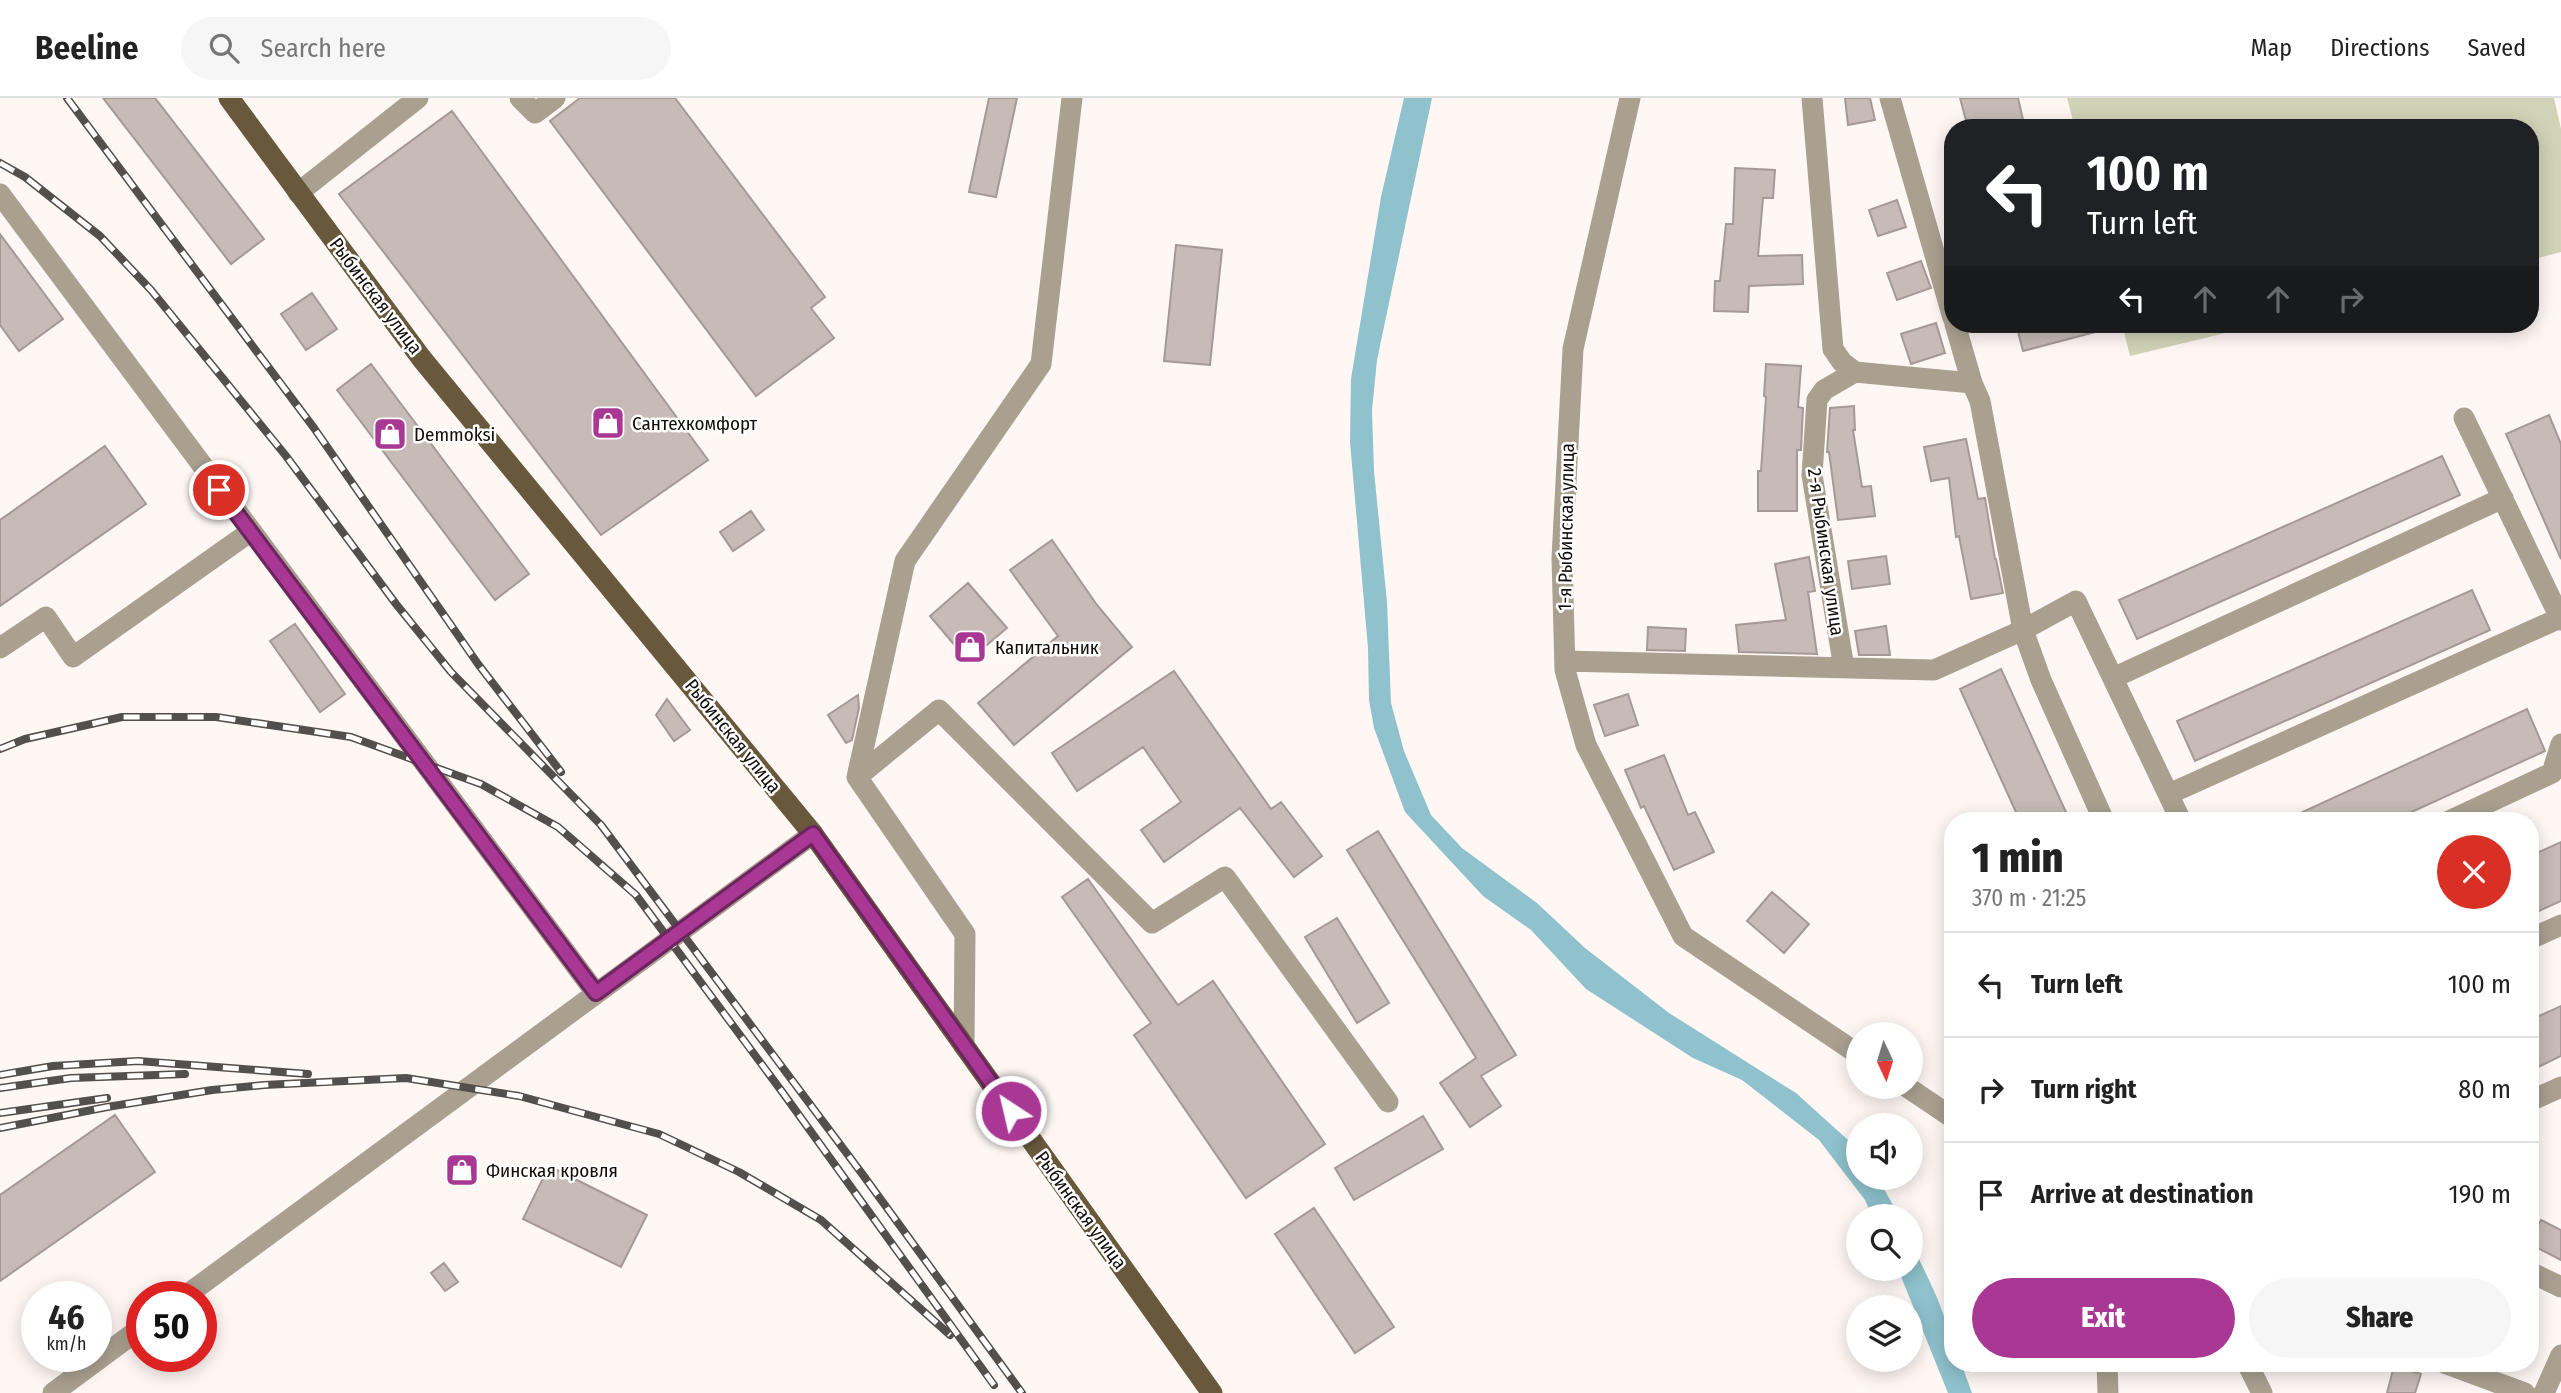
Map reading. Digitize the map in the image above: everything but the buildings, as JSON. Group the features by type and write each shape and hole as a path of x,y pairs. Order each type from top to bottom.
{"main road":[{"name":"Рыбинская улица","path":"229,98 422,359 813,834 1212,1393"}],"street":[{"path":"298,193 418,98"},
{"path":"520,98 535,113 555,98"},
{"path":"964,1046 965,934 857,778 905,561 1041,363 1072,98"},
{"name":"1-я Рыбинская улица","path":"1630,98 1573,349 1562,558 1565,670 1586,745 1683,936 1846,1046"},
{"path":"1812,98 1833,349 1842,362 1855,372 1972,383"},
{"path":"1890,98 1944,287"},
{"path":"0,194 596,993"},
{"path":"1958,333 1980,401 2023,630 2041,680 2100,812"},
{"name":"2-я Рыбинская улица","path":"1844,668 1812,475 1817,400 1824,390 1855,372"},
{"path":"2169,794 2561,619 2464,418"},
{"path":"2113,678 2503,498"},
{"path":"0,648 46,617 73,657 250,532"},
{"path":"1565,661 1934,670 2023,630 2076,601 2177,812"},
{"path":"857,778 939,710 1152,923 1225,877 1388,1102"},
{"path":"2469,812 2552,774 2561,744"},
{"path":"206,1281 813,834"},
{"path":"2539,935 2561,925"},
{"path":"2539,1097 2561,1087"},
{"path":"1923,1098 1944,1112"},
{"path":"2539,1276 2561,1287"},
{"path":"53,1393 126,1340"},
{"path":"2544,1393 2561,1354"},
{"path":"2107,1372 2108,1393"},
{"path":"2252,1372 2262,1393"},
{"path":"2468,1372 2525,1393"}],"green space":[{"path":"2067,98 2554,98 2561,129 2561,252 2539,258 2539,119 2073,119"},
{"path":"2124,333 2226,333 2130,356"}],"water":[{"path":"1404,98 1432,98 1377,360 1372,410 1374,471 1387,602 1391,703 1404,751 1431,815 1462,848 1537,903 1585,948 1669,1013 1796,1093 1846,1138 1846,1175 1819,1140 1742,1080 1693,1058 1586,989 1531,930 1483,896 1405,812 1374,728 1369,700 1368,648 1350,442 1351,379 1381,197"},
{"path":"1857,1190 1885,1190 1892,1204 1867,1204"},
{"path":"1923,1267 1944,1316 1944,1372 1964,1372 1972,1393 1948,1393 1923,1331 1923,1295 1908,1295 1903,1281 1923,1281"}],"railway":[{"path":"67,98 314,428 478,664 561,772"},
{"path":"0,163 25,177 100,236 151,290 286,456 396,604 451,672 601,825 1022,1393"},
{"path":"0,749 25,739 122,717 216,717 351,737 481,784 558,827 636,895 994,1385"},
{"path":"0,1075 53,1066 138,1061 308,1074"},
{"path":"0,1088 71,1078 185,1074"},
{"path":"0,1128 107,1107 212,1090 264,1085 406,1078 519,1096 659,1134 739,1172 821,1220 950,1335"},
{"path":"0,1113 107,1098"}],"place":[{"name":"Сантехкомфорт","path":"608,423"},
{"name":"Demmoksi","path":"390,434"},
{"name":"Капитальник","path":"970,647"},
{"name":"Финская кровля","path":"462,1170"}],"route":[{"path":"219,490 596,993 813,834 1011,1111"}]}
